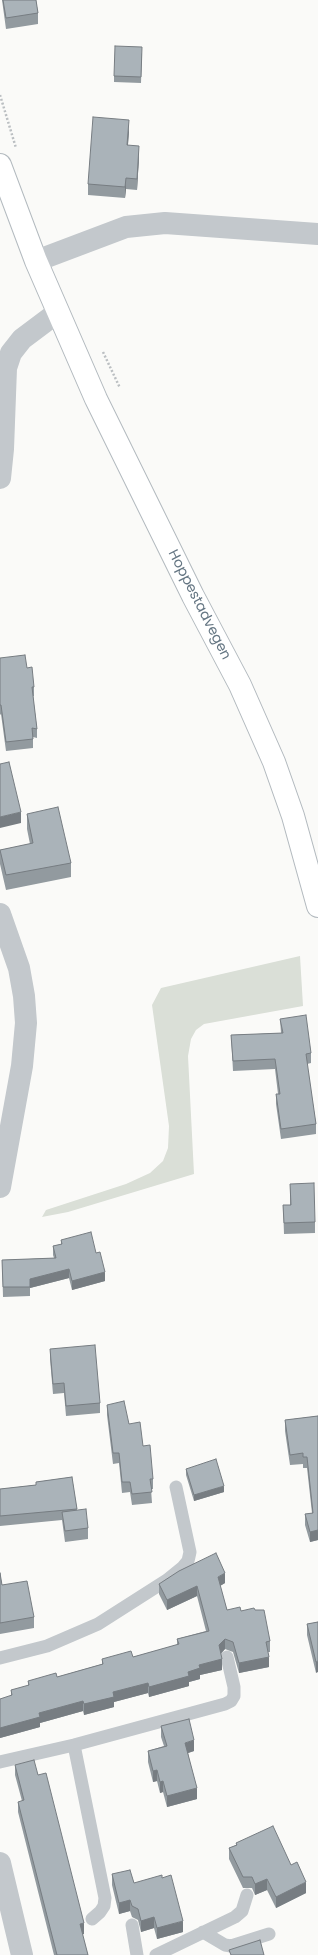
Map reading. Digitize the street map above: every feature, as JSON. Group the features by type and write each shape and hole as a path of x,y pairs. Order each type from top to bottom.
{"main road":[{"name":"Hoppestadvegen","path":"0,165 36,261 120,449 193,596 240,685 274,762 293,816 318,906"}],"street":[{"path":"36,261 126,227 165,223 318,234"},
{"path":"0,478 3,449 6,368 11,353 22,339 58,312"},
{"path":"0,914 20,968 26,1023 21,1073 0,1187"},
{"path":"0,1863 22,1955"}],"lane":[{"path":"0,1658 47,1646 98,1624 167,1580 183,1567 188,1561 190,1552 176,1487"},
{"path":"0,1762 74,1745 231,1701 234,1696 234,1687 227,1657"},
{"path":"74,1745 105,1898 104,1906 92,1919"},
{"path":"156,1955 235,1917 242,1911 247,1895"},
{"path":"132,1925 137,1955"},
{"path":"203,1932 225,1945 231,1946 269,1934"}],"shaded area":[{"path":"300,956 303,1006 204,1024 196,1030 191,1039 188,1056 194,1174 68,1212 42,1217 46,1210 126,1184 150,1173 163,1161 168,1148 169,1126 152,1005 161,988"}],"building":[{"path":"3,0 36,0 38,13 6,18"},
{"path":"115,46 142,47 141,77 114,76"},
{"path":"93,117 129,120 127,145 139,146 137,179 126,178 125,187 88,184"},
{"path":"25,655 27,668 32,667 34,687 32,687 37,729 32,728 33,739 6,742 0,705 0,658"},
{"path":"9,762 21,812 0,817 0,764"},
{"path":"58,807 71,863 6,875 0,850 33,843 27,814"},
{"path":"306,1015 311,1053 306,1054 316,1124 281,1129 276,1094 280,1094 275,1059 233,1061 231,1035 283,1033 280,1019"},
{"path":"314,1183 315,1222 284,1223 283,1205 291,1205 290,1184"},
{"path":"91,1232 96,1253 100,1252 105,1272 72,1281 69,1269 30,1279 30,1287 3,1287 2,1260 56,1258 53,1246 62,1244 61,1240"},
{"path":"95,1345 100,1403 66,1406 64,1383 53,1384 50,1349"},
{"path":"124,1401 129,1424 140,1422 143,1446 150,1445 153,1479 150,1479 152,1492 132,1494 130,1482 122,1482 119,1453 113,1453 107,1405"},
{"path":"318,1416 318,1530 310,1532 305,1514 313,1513 307,1457 303,1457 303,1453 290,1455 285,1420"},
{"path":"216,1459 224,1486 194,1495 186,1469"},
{"path":"72,1477 77,1509 0,1516 0,1489 36,1485 36,1482"},
{"path":"86,1509 88,1528 65,1531 62,1512"},
{"path":"216,1553 225,1573 218,1577 227,1610 240,1607 241,1611 254,1608 255,1610 264,1610 270,1641 266,1642 269,1657 239,1663 233,1642 225,1639 219,1645 222,1659 199,1665 200,1668 188,1672 189,1676 149,1687 148,1683 113,1692 114,1697 84,1704 83,1701 39,1713 40,1717 0,1728 0,1699 12,1695 11,1690 29,1685 28,1681 56,1673 57,1677 103,1664 102,1659 131,1651 133,1657 179,1644 177,1639 209,1631 197,1586 167,1600 159,1584 179,1571"},
{"path":"0,1573 2,1585 27,1581 34,1617 0,1623"},
{"path":"318,1622 318,1661 316,1662 307,1624"},
{"path":"189,1719 194,1740 185,1743 197,1788 167,1796 163,1781 160,1782 157,1770 153,1771 148,1751 167,1746 161,1726"},
{"path":"34,1760 38,1775 46,1773 84,1923 80,1924 88,1955 57,1955 18,1802 24,1800 15,1765"},
{"path":"273,1826 291,1865 297,1862 306,1882 276,1897 267,1879 255,1884 252,1877 243,1877 229,1848 237,1845 236,1843"},
{"path":"130,1870 134,1883 162,1875 162,1878 171,1875 183,1921 157,1928 154,1917 141,1921 138,1909 132,1906 130,1900 119,1903 112,1874"},
{"path":"260,1940 264,1955 231,1955 229,1950"}]}
